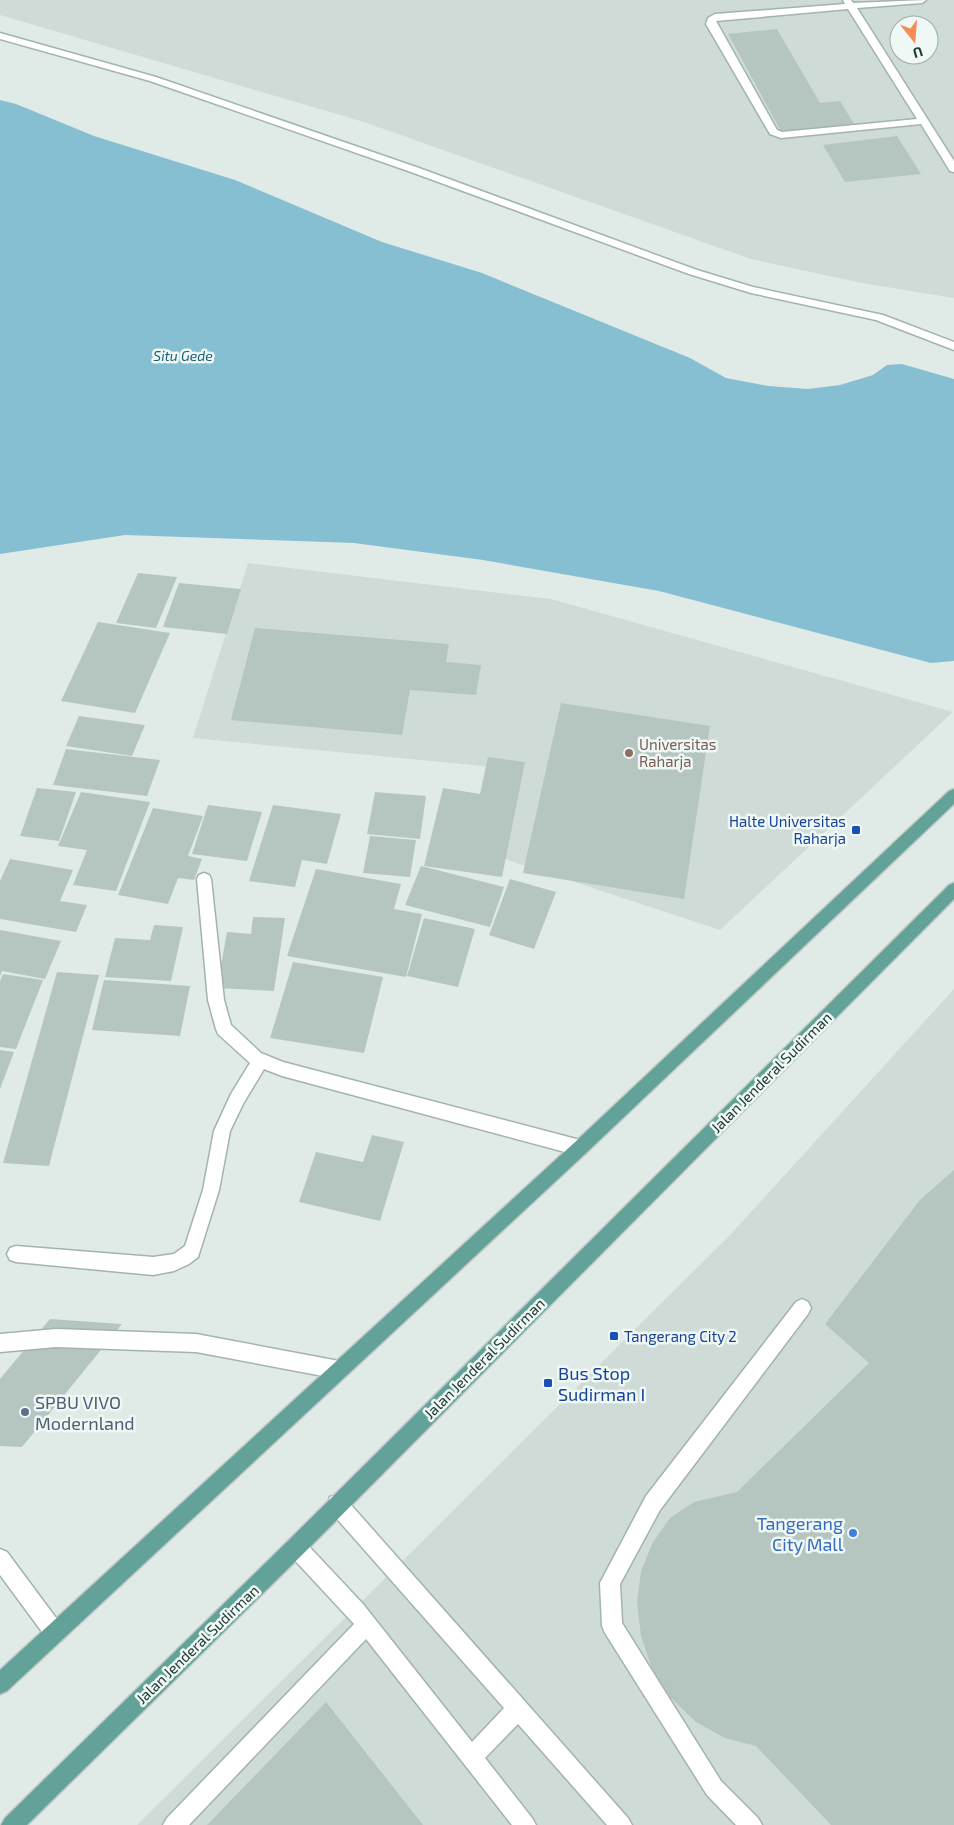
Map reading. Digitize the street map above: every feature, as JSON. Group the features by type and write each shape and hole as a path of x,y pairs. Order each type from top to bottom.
{"main road":[{"path":"0,1684 580,1148 954,795"},
{"name":"Jalan Jenderal Sudirman","path":"12,1825 296,1547 954,889"}],"street":[{"path":"922,0 849,3 715,17 711,20 710,24 773,132 781,136 924,121"},
{"path":"849,3 954,169"},
{"path":"0,36 153,79 415,170 693,272 751,290 879,317 954,346"},
{"path":"204,879 216,1000 224,1029 260,1060 282,1069 580,1148"},
{"path":"16,1254 153,1266 170,1264 187,1256 192,1251 211,1190 222,1131 237,1099 260,1060"},
{"path":"750,1825 714,1788 612,1626 610,1583 653,1503 802,1308"},
{"path":"0,1343 56,1338 196,1343 339,1370"},
{"path":"337,1504 621,1825"},
{"path":"296,1547 366,1625 525,1825"},
{"path":"0,1559 55,1633"},
{"path":"174,1825 366,1625"},
{"path":"471,1758 518,1709"}],"shaded area":[{"path":"0,0 954,0 954,298 862,283 751,259 364,122 0,15"},
{"name":"Universitas Raharja","path":"248,563 551,599 953,712 720,930 493,855 504,768 193,738"},
{"path":"954,989 954,1825 137,1825 732,1233"}],"water":[{"name":"Situ Gede","path":"0,100 16,104 94,136 235,180 382,242 482,273 690,358 726,378 768,386 808,389 840,385 873,375 887,365 902,364 954,379 954,661 931,663 659,591 483,560 354,543 125,535 0,554"}],"building":[{"path":"777,29 820,103 840,101 856,127 783,135 728,34"},
{"path":"897,136 921,174 845,182 823,145"},
{"path":"138,573 177,577 156,628 116,623"},
{"path":"179,583 241,589 227,634 163,627"},
{"path":"98,622 170,633 135,713 61,701"},
{"path":"255,628 449,644 446,662 481,665 476,695 410,690 402,735 231,720"},
{"path":"561,703 710,726 684,899 523,873"},
{"path":"79,716 145,725 132,756 66,746"},
{"path":"66,749 160,760 147,796 53,785"},
{"path":"488,757 525,762 502,877 424,866 443,788 480,794"},
{"path":"37,788 76,792 59,841 20,836"},
{"path":"81,792 150,802 116,891 73,885 87,850 58,846"},
{"path":"375,792 426,796 420,839 367,834"},
{"path":"208,805 262,812 247,861 192,854"},
{"path":"273,805 341,814 327,864 302,860 295,887 249,881"},
{"path":"153,808 203,816 188,856 202,859 194,880 178,878 168,904 118,895"},
{"path":"370,836 416,840 410,877 363,873"},
{"path":"10,859 73,870 60,901 87,905 76,932 0,919 0,881"},
{"path":"421,866 504,887 490,927 405,905"},
{"path":"316,869 401,884 394,909 422,914 406,977 287,956"},
{"path":"510,879 556,892 534,949 489,935"},
{"path":"253,917 285,918 274,991 217,988 227,932 251,934"},
{"path":"424,918 475,929 458,987 407,976"},
{"path":"154,925 183,927 171,981 105,977 115,938 150,940"},
{"path":"0,930 61,941 45,979 2,971 0,976"},
{"path":"293,962 383,977 364,1053 270,1038"},
{"path":"57,972 99,975 49,1166 3,1163"},
{"path":"3,974 43,980 16,1049 0,1047 0,981"},
{"path":"104,980 190,986 180,1036 92,1030"},
{"path":"0,1050 14,1052 0,1089"},
{"path":"372,1135 404,1142 380,1221 299,1202 316,1152 363,1162"},
{"name":"Tangerang City Mall","path":"954,1170 954,1825 831,1825 756,1746 725,1738 696,1722 671,1698 652,1669 641,1636 637,1602 641,1571 653,1542 670,1518 694,1502 737,1492 869,1363 825,1324 920,1200"},
{"name":"SPBU VIVO Modernland","path":"50,1319 122,1324 22,1447 0,1446 0,1379"},
{"path":"326,1702 423,1825 207,1825"}],"place":[{"name":"Universitas Raharja","path":"629,753"},
{"name":"Halte Universitas Raharja","path":"856,830"},
{"name":"Tangerang City 2","path":"614,1336"},
{"name":"Bus Stop Sudirman I","path":"548,1383"},
{"name":"SPBU VIVO Modernland","path":"25,1412"},
{"name":"Tangerang City Mall","path":"853,1533"}]}
